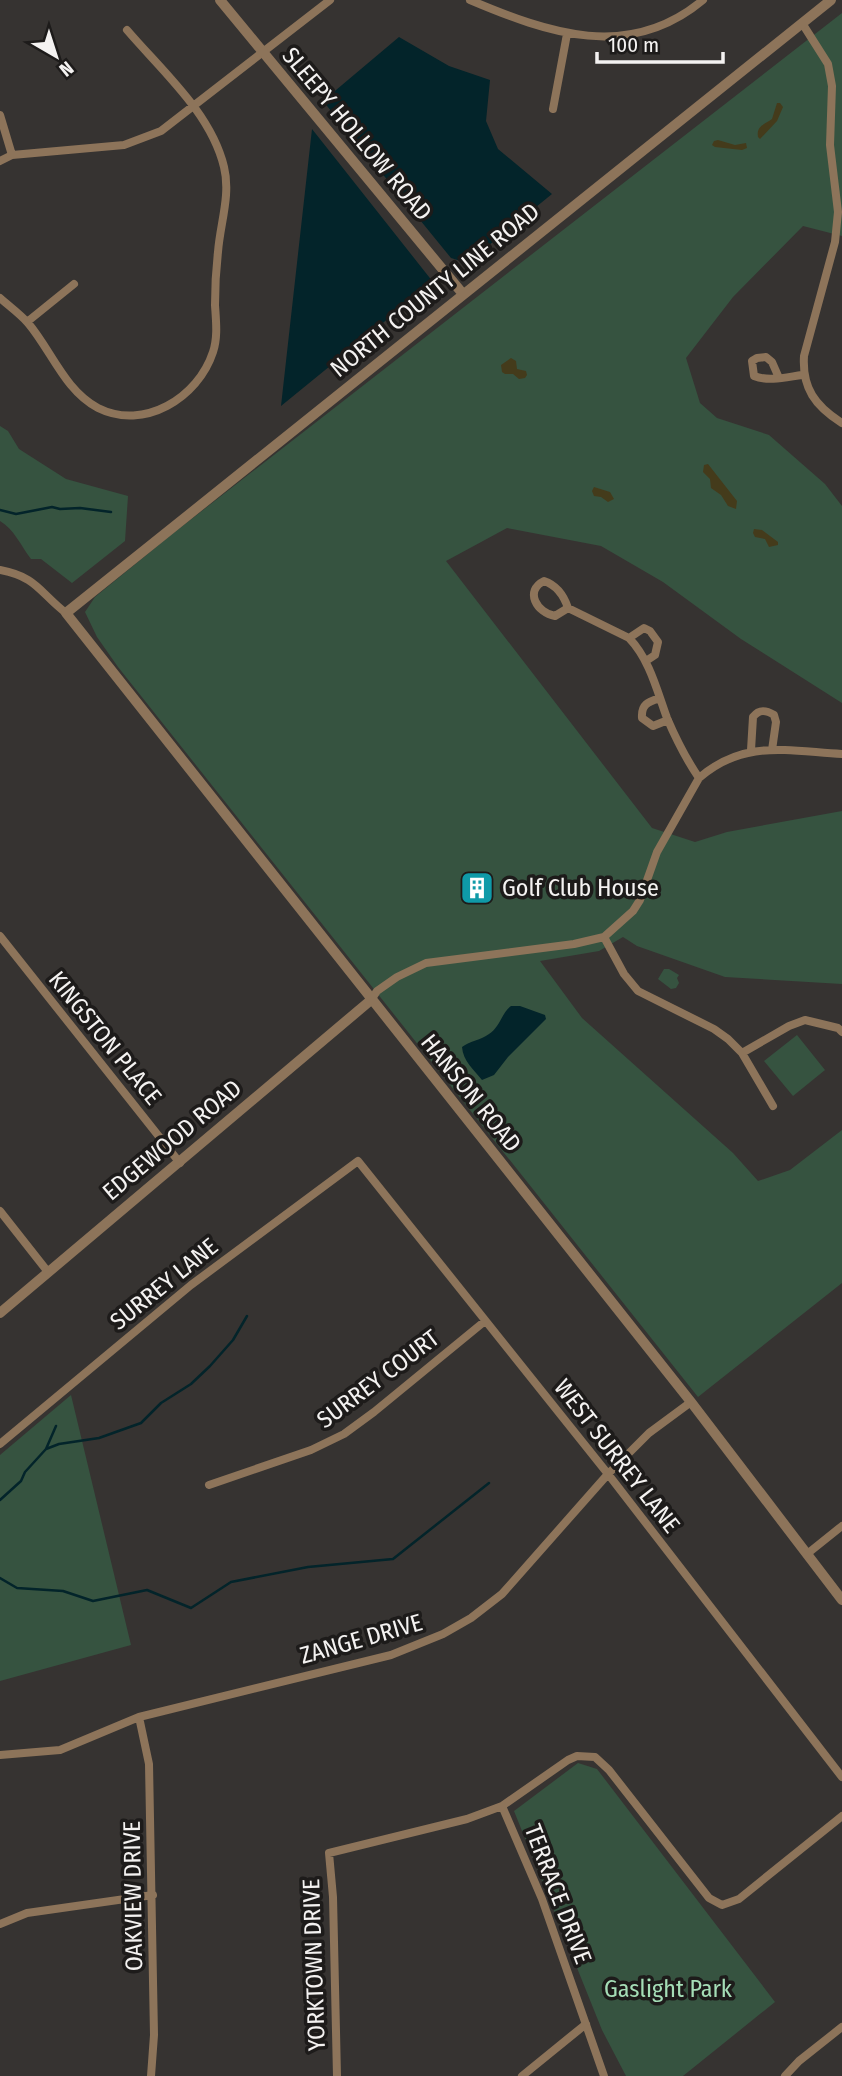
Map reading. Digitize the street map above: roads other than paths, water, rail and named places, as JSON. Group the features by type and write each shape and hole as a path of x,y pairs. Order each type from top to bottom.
{"street":[{"name":"SLEEPY HOLLOW ROAD","path":"220,0 463,293"},
{"path":"0,161 12,155 124,145 161,131 330,0"},
{"path":"470,0 510,17 567,34 614,37 644,32 672,21 703,0"},
{"name":"NORTH COUNTY LINE ROAD","path":"66,613 831,0"},
{"path":"802,23 828,64 832,86 830,145 838,212 835,242 804,356 803,374 817,403 842,423"},
{"path":"0,298 27,322 78,393 97,407 113,413 140,415 155,412 180,399 201,375 213,352 216,277 226,181 216,144 193,108 127,30"},
{"path":"553,109 567,34"},
{"path":"0,115 12,155"},
{"path":"27,322 74,285"},
{"path":"779,378 803,374"},
{"path":"0,570 37,584 53,603 66,613"},
{"path":"568,608 555,616 547,615 534,600 533,592 537,584 544,581 552,583 566,600 568,608 629,638 646,661 668,720 683,753 699,778"},
{"name":"HANSON ROAD","path":"66,613 691,1402 842,1600"},
{"path":"629,638 645,628 650,631 658,642 655,655 646,661"},
{"path":"660,698 645,703 642,718 653,726 668,720"},
{"path":"751,750 753,717 764,711 774,715 776,722 772,750"},
{"path":"371,1000 377,991 397,976 436,960 574,944 604,937 633,911 640,900 657,852 699,778 716,765 751,750 842,754"},
{"name":"KINGSTON PLACE","path":"0,936 180,1163"},
{"path":"604,937 624,974 638,991 714,1029 742,1053 773,1106"},
{"name":"EDGEWOOD ROAD","path":"0,1313 371,1000"},
{"path":"742,1053 789,1026 805,1020 838,1028 842,1032"},
{"name":"WEST SURREY LANE","path":"358,1161 608,1474 842,1777"},
{"name":"SURREY LANE","path":"0,1444 191,1285 358,1161"},
{"path":"0,1211 48,1272"},
{"name":"SURREY COURT","path":"209,1485 311,1450 344,1434 485,1321"},
{"name":"ZANGE DRIVE","path":"0,1755 60,1750 139,1717 399,1653 443,1634 471,1618 502,1594 608,1474 649,1433 691,1402"},
{"path":"807,1554 842,1526"},
{"name":"OAKVIEW DRIVE","path":"139,1717 149,1764 154,2035 150,2076"},
{"path":"502,1806 568,1760 577,1756 595,1758 609,1770 709,1898 722,1905 739,1899 842,1816"},
{"name":"YORKTOWN DRIVE","path":"337,2076 333,1897 329,1853 467,1819 502,1806"},
{"name":"TERRACE DRIVE","path":"502,1806 542,1899 604,2076"},
{"path":"0,1924 27,1913 153,1895"},
{"path":"522,2076 586,2024"},
{"path":"785,2076 799,2061 842,2027"}],"water":[{"path":"399,37 449,66 490,80 486,121 498,149 552,194 467,263 451,258 323,101"},
{"path":"312,129 433,282 281,406"},
{"path":"511,1006 520,1006 545,1015 546,1019 494,1075 482,1080 467,1061 462,1047 493,1031"}],"waterway":[{"path":"0,510 16,514 52,507 111,512"},
{"path":"0,1500 21,1481 25,1472 46,1449 59,1444 99,1438 141,1423 161,1403 191,1384 210,1366 233,1340 247,1316"},
{"path":"46,1449 56,1426"},
{"path":"0,1578 17,1588 63,1591 93,1601 147,1590 191,1608 231,1582 308,1567 393,1559 489,1483"}],"place":[{"name":"Golf Club House","path":"477,888"}],"park label":[{"name":"Gaslight Park","path":"668,1989"}]}
